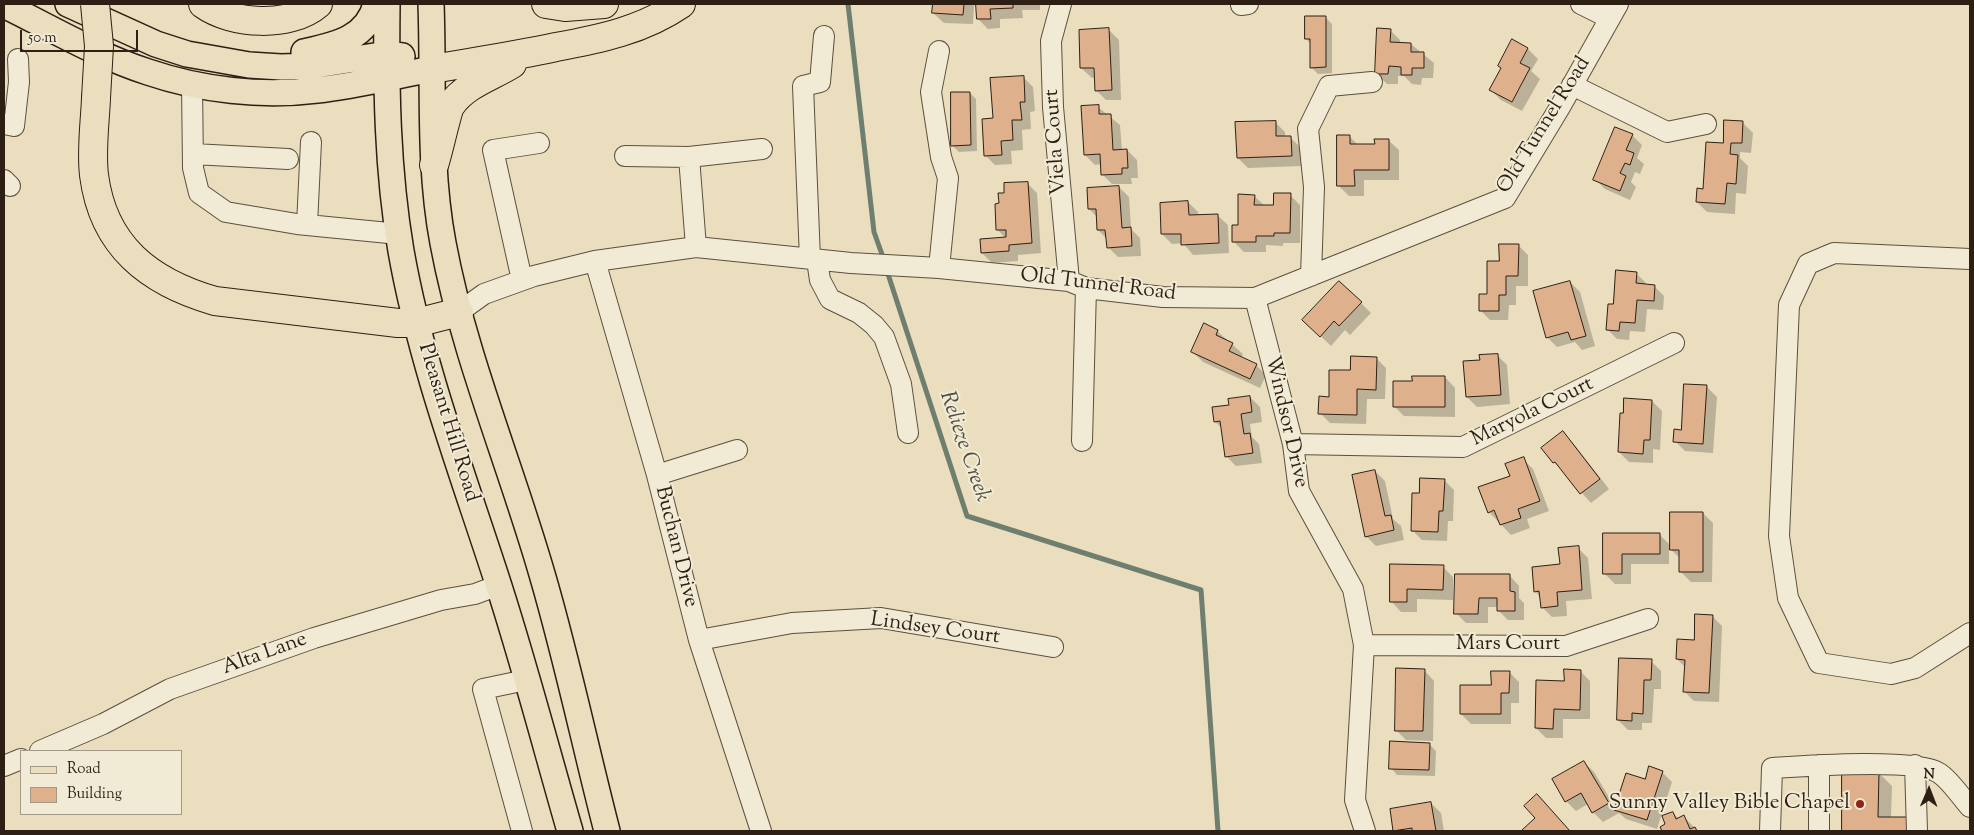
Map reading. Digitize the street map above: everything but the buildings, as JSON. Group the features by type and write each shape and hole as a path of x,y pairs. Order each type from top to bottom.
{"highway":[{"path":"95,4 99,46 94,158 98,198 107,223 121,245 138,262 161,280 188,293 215,301 398,323 416,323 459,312"},
{"path":"203,4 231,18 259,22 288,18 318,4"},
{"path":"546,4 565,7 604,4"},
{"path":"432,69 530,53 601,38 636,28 681,4"},
{"path":"434,164 450,106 468,88 484,77 500,71 530,53"}],"main road":[{"path":"68,4 156,44 187,54 249,65 281,67 386,66"},
{"path":"249,65 336,45 361,31 376,4"},
{"name":"Pleasant Hill Road","path":"387,4 386,66 389,146 399,234 416,323 426,360 499,585 570,831"},
{"name":"Pleasant Hill Road","path":"432,4 434,164 442,241 459,312 481,388 542,574 607,831"},
{"path":"4,5 113,58 147,72 214,88 282,92 315,90 412,58 432,69"}],"street":[{"name":"Viela Court","path":"1060,4 1051,41 1053,106 1077,284 1082,441"},
{"path":"1581,4 1614,11"},
{"name":"Old Tunnel Road","path":"459,312 484,294 522,280 595,261 696,247 814,260 939,268 1077,284 1163,297 1255,298 1505,198 1614,11"},
{"path":"824,36 820,82 803,86 814,260 820,280 830,299 859,313 874,325 884,337 901,384 908,434"},
{"path":"939,52 931,92 942,157 948,178 939,268"},
{"path":"4,124 14,126 12,82 18,59"},
{"path":"1311,276 1314,188 1308,129 1329,86 1372,82"},
{"path":"192,84 193,154 199,193 226,212 307,225 399,234"},
{"path":"1572,85 1667,132 1706,124"},
{"path":"307,225 311,142"},
{"path":"522,280 493,150 539,142"},
{"path":"625,156 689,157 762,149"},
{"path":"193,154 288,159"},
{"path":"689,157 696,247"},
{"path":"1970,259 1834,252 1808,264 1789,305 1779,536 1788,598 1819,662 1891,674 1915,668 1970,633"},
{"name":"Buchan Drive","path":"595,261 658,475 699,640 761,831"},
{"name":"Windsor Drive","path":"1255,298 1293,444 1298,491 1353,589 1364,645 1355,800 1365,831"},
{"name":"Maryola Court","path":"1293,444 1463,447 1674,342"},
{"path":"658,475 737,450"},
{"name":"Alta Lane","path":"42,750 103,724 170,689 314,638 441,600 475,594 499,585"},
{"name":"Lindsey Court","path":"699,640 792,623 881,618 1053,647"},
{"name":"Mars Court","path":"1364,645 1566,646 1648,619"},
{"path":"522,831 482,689 526,680"},
{"path":"4,766 20,759"},
{"path":"1819,765 1819,831"},
{"path":"1770,831 1772,768 1819,765 1915,765 1939,773 1970,807"},
{"path":"1915,765 1917,831"}],"waterway":[{"name":"Relieze Creek","path":"848,4 874,232 884,260"},
{"name":"Relieze Creek","path":"887,271 967,516 1201,590 1218,831"}],"place":[{"name":"Sunny Valley Bible Chapel","path":"1860,804"}]}
